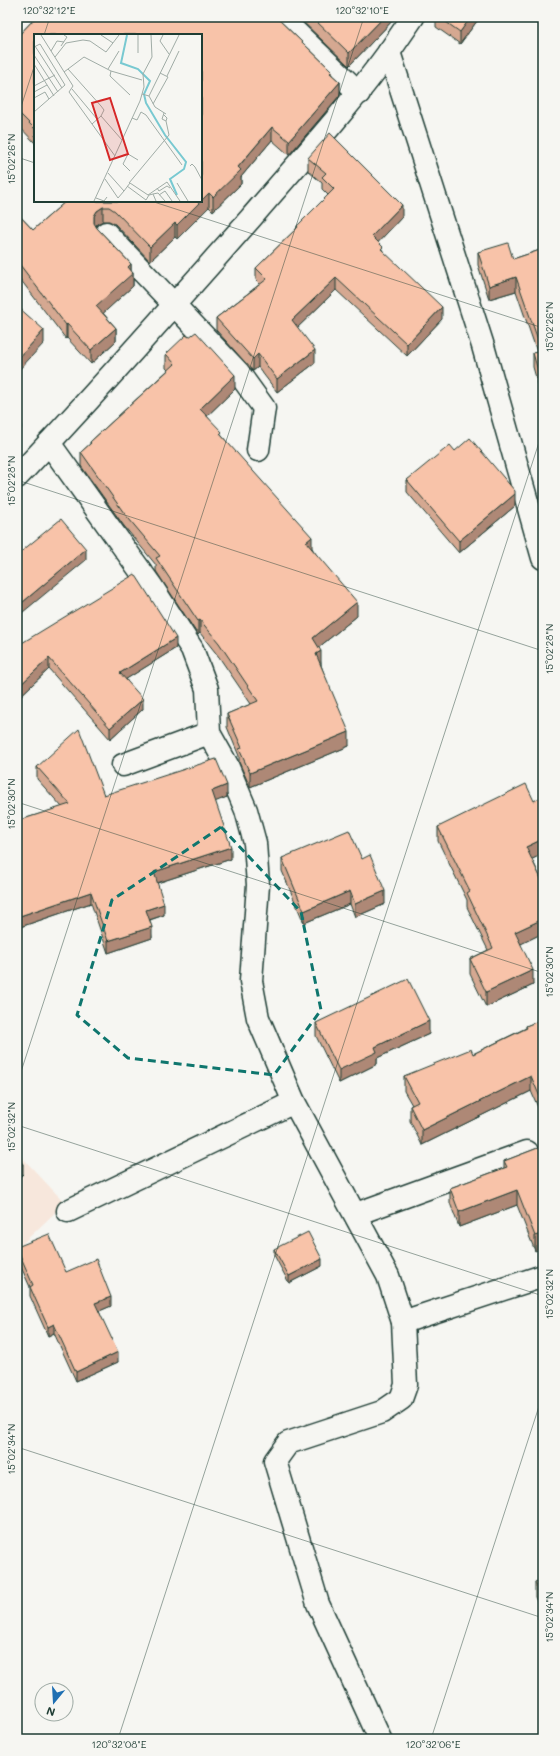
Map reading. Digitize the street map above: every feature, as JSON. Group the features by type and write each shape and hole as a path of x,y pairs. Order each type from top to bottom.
{"street":[{"path":"280,17 359,93"},
{"path":"17,477 90,401 359,93 413,17"},
{"path":"389,52 483,346 543,558"},
{"path":"106,233 238,372 264,408 258,450"},
{"path":"49,443 152,588 192,649 207,690 209,733 227,765 246,810 255,843 258,885 251,981 258,1018 294,1102 356,1214 388,1276 403,1322 406,1385 401,1399 382,1412 288,1443 276,1461 318,1604 380,1739"},
{"path":"123,765 209,733"},
{"path":"68,1211 294,1102"},
{"path":"356,1214 527,1152"},
{"path":"403,1322 543,1276"}],"highlighted area":[{"path":"221,827 301,912 321,1010 274,1075 128,1058 77,1015 112,900"}],"shaded area":[{"path":"17,1152 65,1203 17,1249"}],"building":[{"path":"36,17 276,17 332,71 330,73 340,82 289,141 272,127 238,167 241,170 213,197 209,193 202,200 202,34 34,34 34,128 17,111 17,34 19,35"},
{"path":"312,17 384,17 349,53"},
{"path":"439,17 471,17 460,32"},
{"path":"330,133 402,205 372,236 383,247 381,249 442,307 407,344 336,278 292,320 315,350 277,379 258,354 253,359 216,318 267,279 256,268 334,189 322,177 326,173 308,158"},
{"path":"65,202 200,202 177,225 175,223 150,247 115,211 109,207 103,207 97,211 94,216 94,223 131,264 128,267 133,273 96,306 116,328 91,350 67,324 66,325 17,261 17,213 33,230"},
{"path":"508,243 513,259 543,249 543,385 533,353 542,351 516,277 489,286 478,252"},
{"path":"17,306 44,330 17,360"},
{"path":"196,332 235,375 200,409 222,432 220,434 312,537 306,542 357,602 313,638 321,651 316,654 349,732 250,773 239,749 242,748 227,714 258,701 219,643 200,620 198,621 156,558 160,556 124,513 81,452 175,364 166,354 186,335 189,337"},
{"path":"17,414 21,418 17,422"},
{"path":"470,438 515,491 515,494 459,541 407,480 450,445 455,451"},
{"path":"61,519 86,549 17,607 17,555"},
{"path":"135,574 176,638 120,673 143,699 110,728 49,658 17,688 17,646"},
{"path":"79,729 104,795 216,759 227,785 212,791 231,847 154,872 164,904 146,910 152,927 108,941 91,892 17,917 17,821 70,804 37,767"},
{"path":"526,784 534,801 543,796 543,839 526,847 543,883 543,919 515,932 533,970 486,992 470,959 493,948 467,893 470,891 438,827"},
{"path":"349,830 362,859 370,855 385,891 355,904 350,891 304,911 282,858"},
{"path":"408,979 429,1021 375,1047 377,1052 339,1070 316,1023"},
{"path":"543,1019 543,1104 531,1076 422,1130 410,1106 418,1102 404,1076 471,1049 473,1054 527,1028 526,1026"},
{"path":"543,1146 543,1233 535,1236 517,1190 459,1212 450,1188 507,1167 504,1161"},
{"path":"17,1157 23,1164 17,1169"},
{"path":"308,1232 322,1259 289,1276 274,1249"},
{"path":"49,1234 66,1272 96,1259 111,1297 95,1303 118,1352 76,1372 54,1324 48,1327 30,1287 33,1285 17,1248"},
{"path":"543,1579 543,1601 535,1582"}]}
